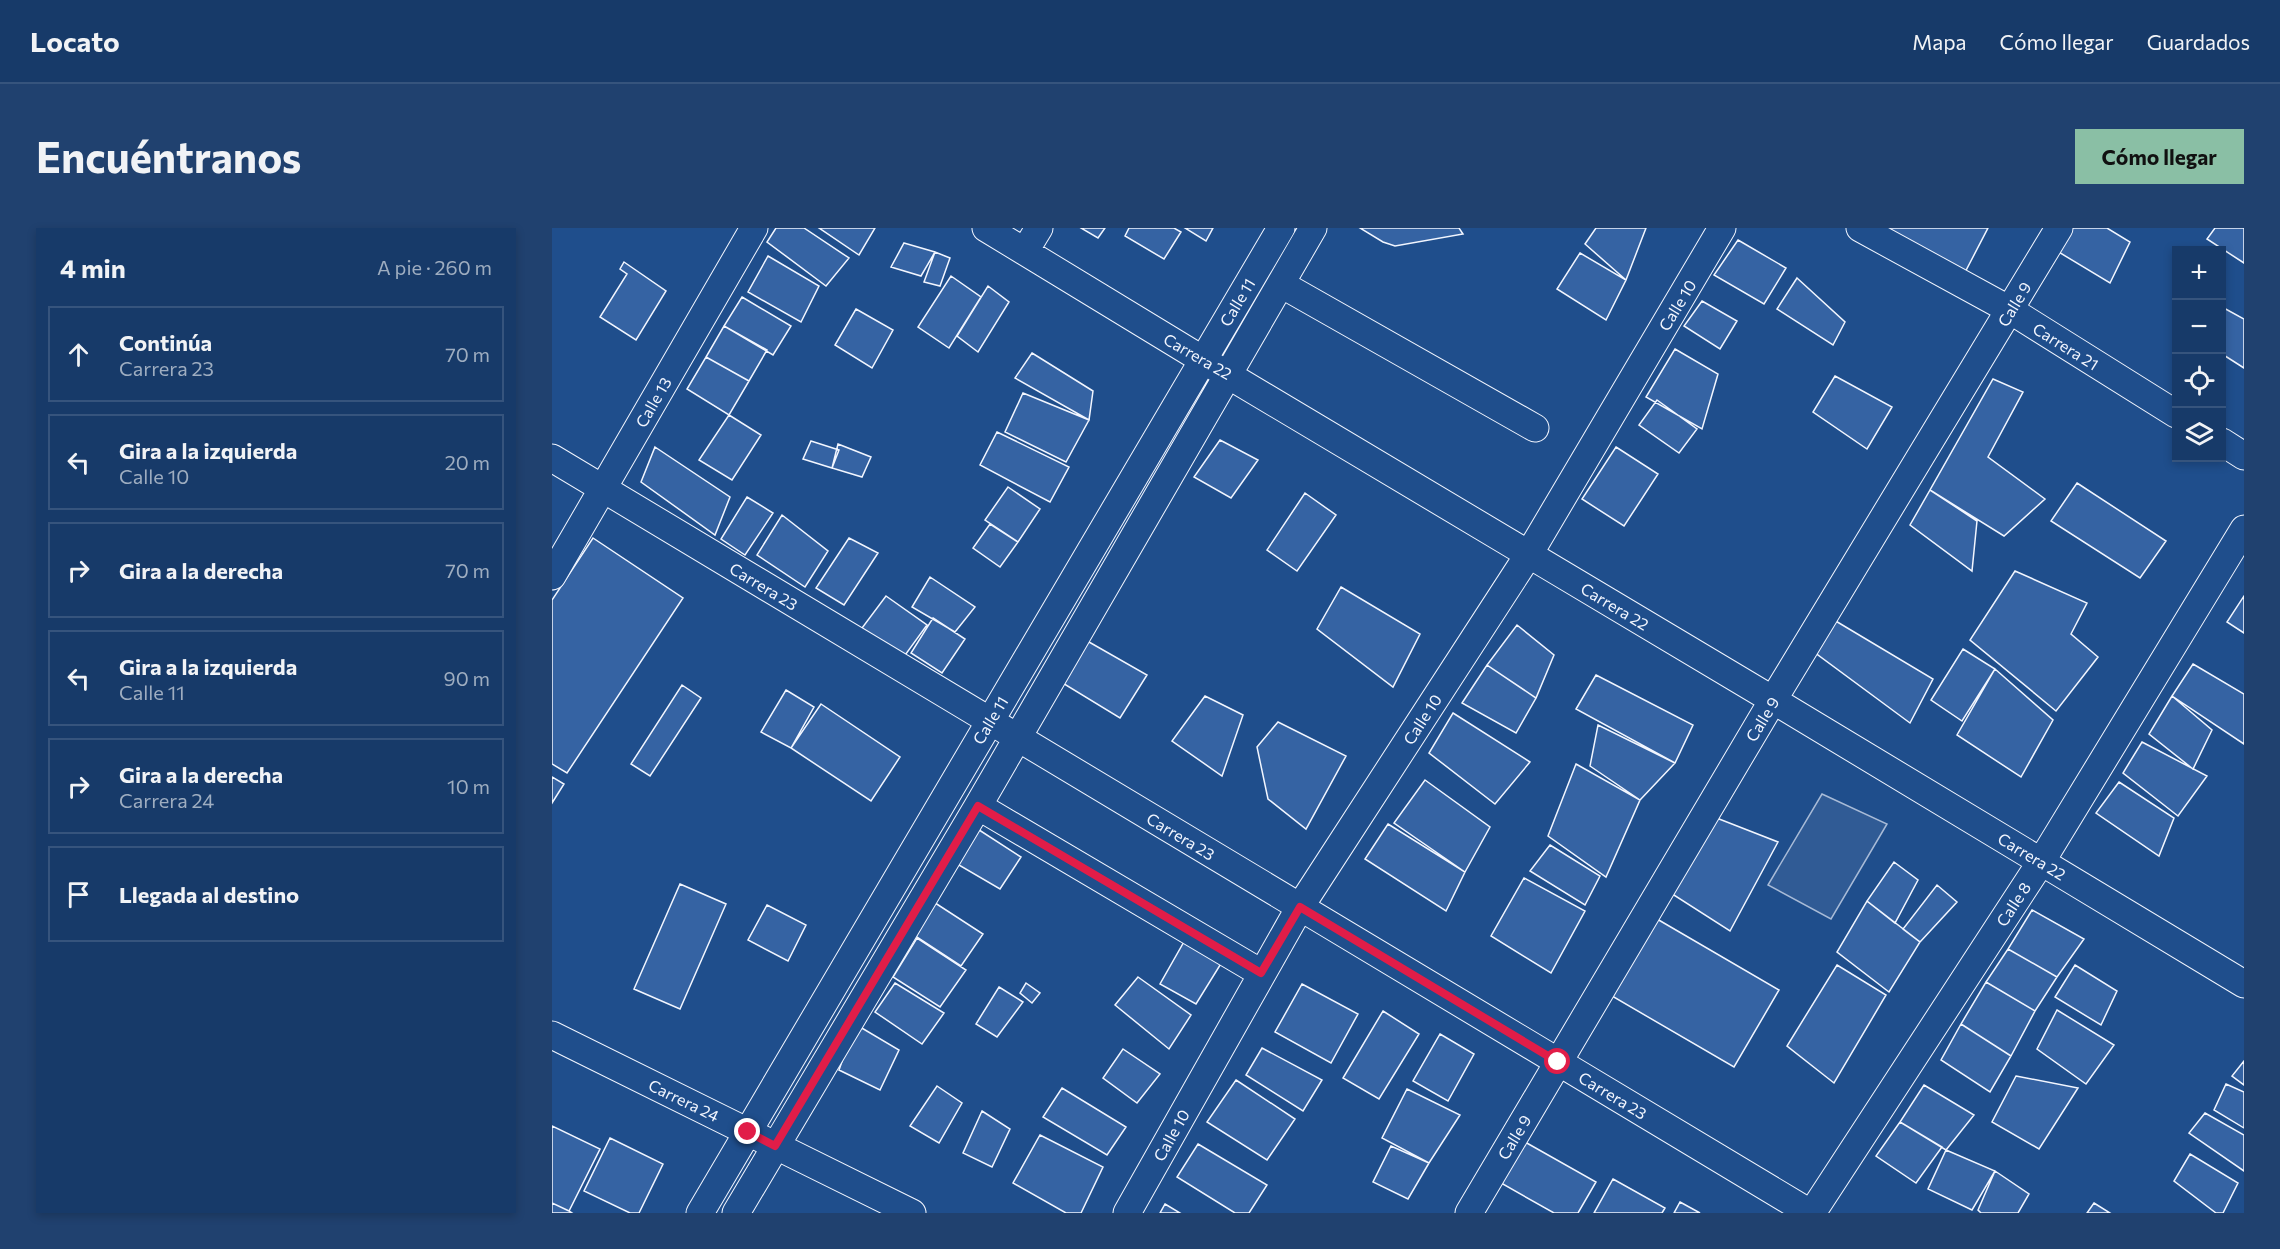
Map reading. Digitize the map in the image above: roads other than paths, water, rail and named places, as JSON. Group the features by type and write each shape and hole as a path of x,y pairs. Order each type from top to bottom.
{"street":[{"name":"Calle 13","path":"552,576 754,228"},
{"name":"Carrera 22","path":"986,228 2244,984"},
{"path":"1025,251 1039,228"},
{"name":"Calle 11","path":"700,1213 1281,228"},
{"name":"Calle 11","path":"736,1213 978,806 1313,228"},
{"name":"Calle 10","path":"1127,1213 1300,907 1529,554 1722,228"},
{"name":"Carrera 21","path":"1860,228 2010,310 2172,411"},
{"name":"Calle 9","path":"1469,1213 1773,700 2060,228"},
{"path":"1281,284 1535,428"},
{"path":"2226,445 2244,456"},
{"name":"Carrera 23","path":"552,458 1811,1213"},
{"name":"Calle 8","path":"1811,1213 2041,862 2244,529"},
{"path":"978,806 1261,973"},
{"name":"Carrera 24","path":"552,1035 912,1213"}]}
